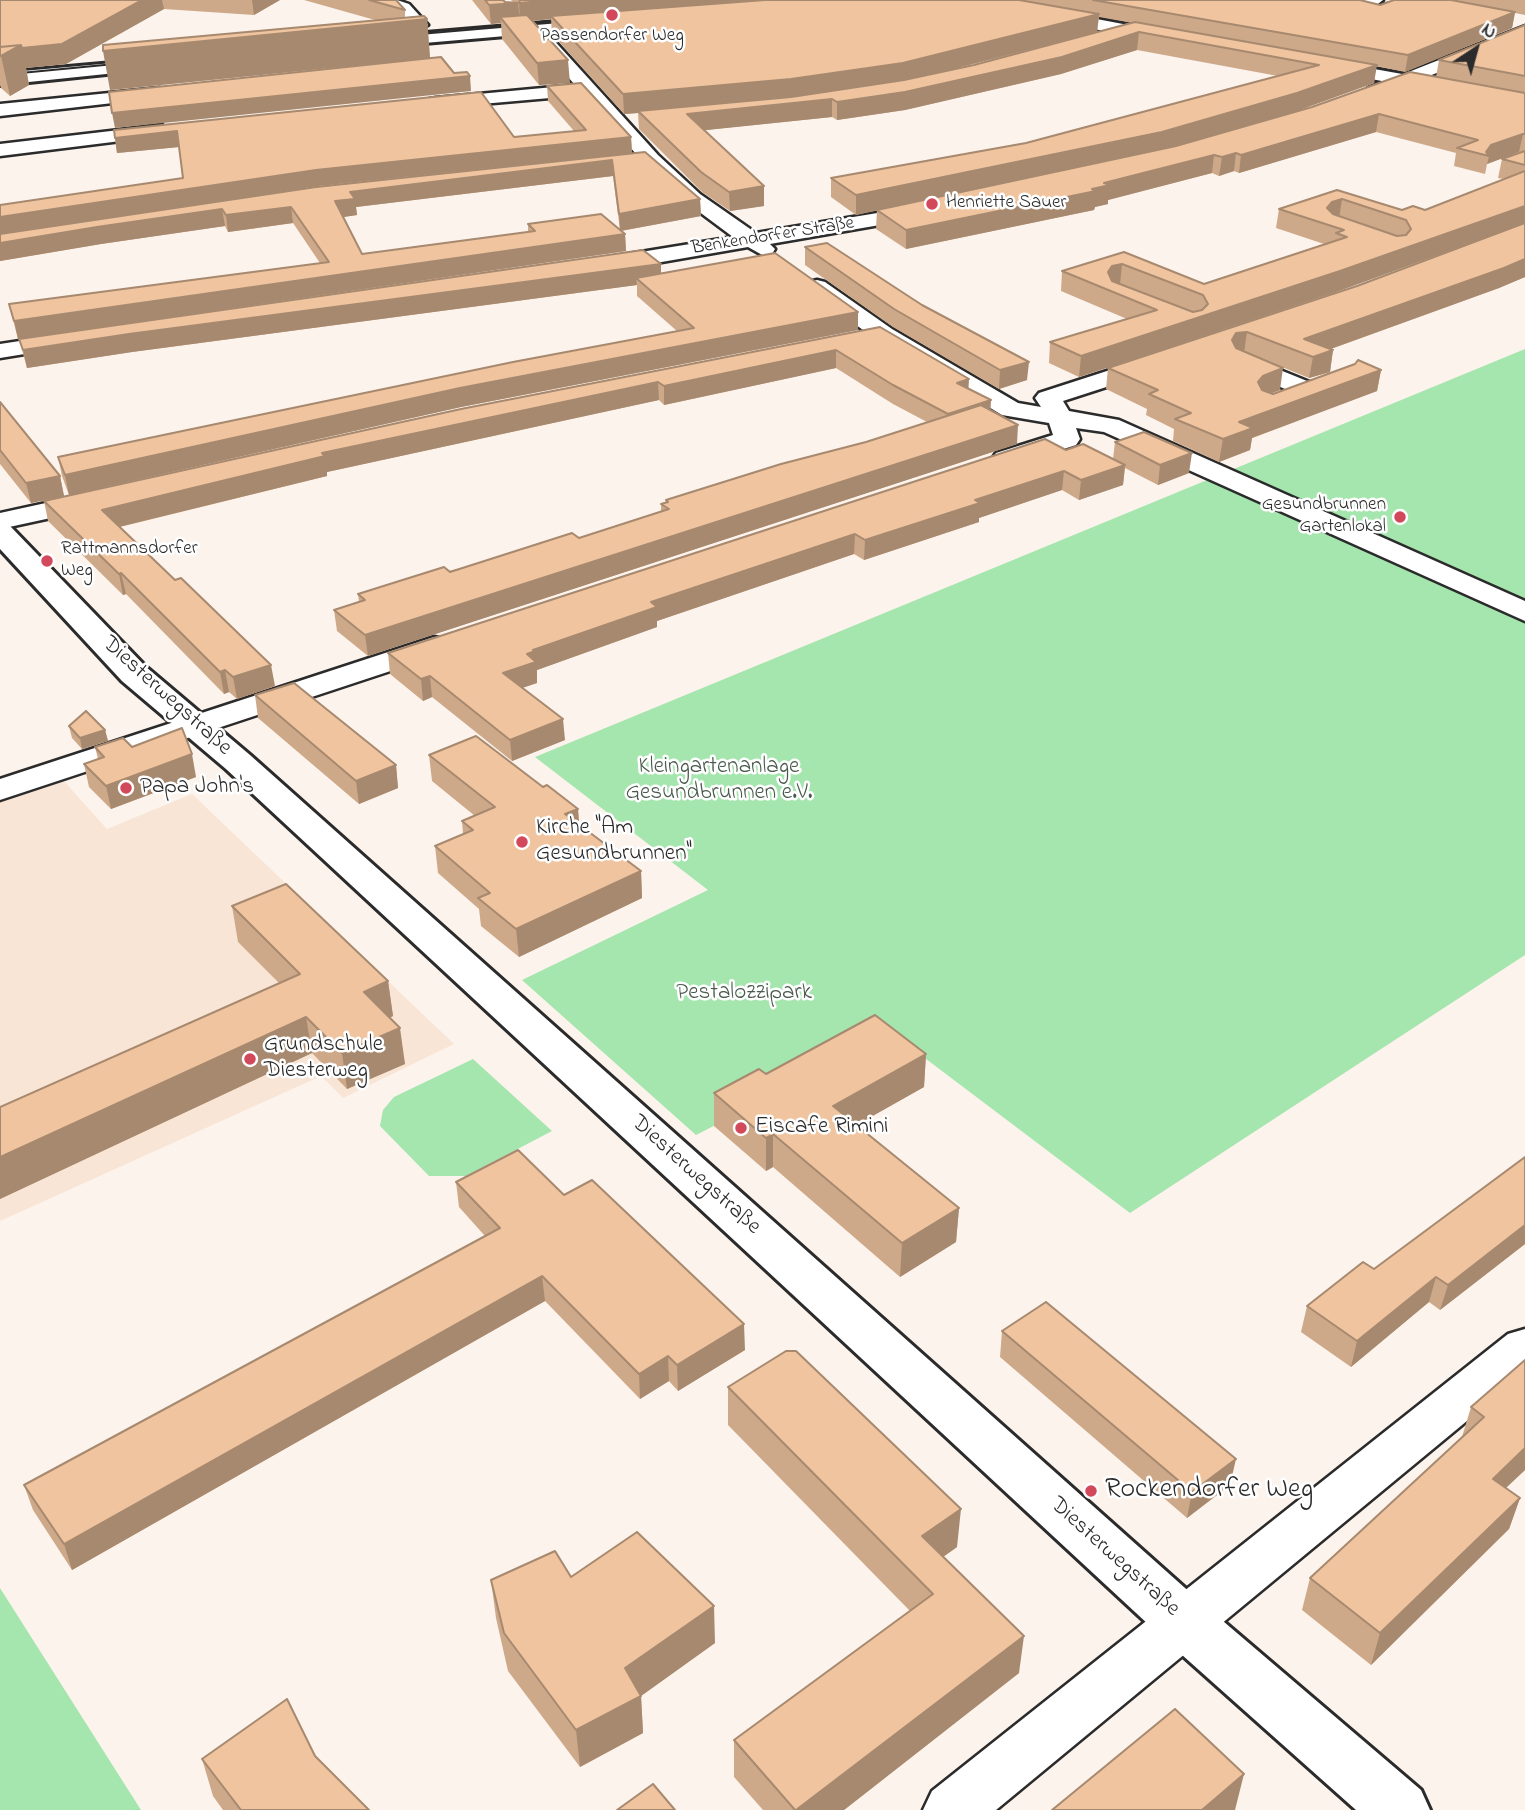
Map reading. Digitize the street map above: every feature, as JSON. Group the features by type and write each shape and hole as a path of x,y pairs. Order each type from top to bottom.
{"street":[{"path":"380,0 401,4 420,25"},
{"path":"978,0 1011,9 1184,40"},
{"path":"1375,0 1359,9 1378,13 1411,1"},
{"path":"622,15 533,28 361,37 420,25 622,15"},
{"path":"1354,99 1407,80 1521,25"},
{"path":"533,28 651,159 694,198 884,334 1011,410 1110,425 1525,612"},
{"path":"1088,44 1133,31"},
{"path":"0,64 172,56 0,79"},
{"path":"1299,61 1525,102"},
{"path":"415,105 590,89"},
{"path":"0,110 178,92"},
{"path":"620,123 646,121"},
{"path":"0,150 184,129"},
{"path":"625,162 651,159"},
{"name":"Benkendorfer Straße","path":"583,268 941,208"},
{"path":"857,340 884,334"},
{"path":"0,351 91,337"},
{"path":"975,469 1067,439 1060,417 1048,398 1181,355"},
{"path":"1231,357 1319,386 1282,400"},
{"path":"0,521 122,494"},
{"name":"Diesterwegstraße","path":"0,532 134,674 239,762 1183,1621 1400,1810"},
{"path":"0,789 466,636"},
{"path":"952,1810 1525,1347"}],"shaded area":[{"name":"Grundschule Diesterweg","path":"62,779 107,829 192,794 454,1044 343,1098 321,1076 0,1221 0,799"}],"green space":[{"path":"1525,349 1525,955 1130,1213 893,1034 696,1135 522,980 708,890 535,757"},
{"path":"473,1059 552,1131 466,1176 429,1176 380,1126 383,1110 394,1097"},
{"path":"0,1588 141,1810 0,1810"}],"building":[{"path":"0,0 142,0 62,44 22,48 21,45 0,47"},
{"path":"369,0 396,0 405,10"},
{"path":"485,0 503,0 518,3 489,5"},
{"path":"520,0 553,0 519,3"},
{"path":"765,0 1019,0 1099,14 903,63 791,79 623,94 551,16"},
{"path":"1093,0 1360,0 1380,5 1394,0 1451,0 1515,12 1408,55"},
{"path":"527,15 568,60 537,63 500,17"},
{"path":"424,16 427,19 103,51 103,45"},
{"path":"1135,22 1377,65 1297,93 1162,132 856,195 831,178 1026,143 1319,65 1139,32 1062,57 905,92 837,102 832,99 687,114 764,186 729,192 701,172 638,111 791,97 904,80 974,65"},
{"path":"1525,25 1525,76 1439,60"},
{"path":"21,45 1,56 0,55 0,47"},
{"path":"441,57 454,73 467,72 470,76 112,113 109,92"},
{"path":"1410,72 1525,93 1525,134 1491,145 1486,152 1489,156 1457,148 1478,140 1379,114 1241,155 1214,155 1104,183 1110,185 1092,189 1096,191 906,230 877,210 1176,146 1312,107"},
{"path":"581,83 631,137 316,170 0,217 0,205 183,178 177,131 115,138 114,130 481,92 514,137 586,130 547,86"},
{"path":"1525,151 1525,165 1502,159"},
{"path":"645,152 700,199 619,214 612,160 350,192 355,199 335,201 362,254 535,231 528,224 601,214 625,234 14,321 9,304 329,262 291,207 226,215 222,209 0,243 0,234 316,187"},
{"path":"1525,171 1525,206 1340,271 1081,356 1050,342 1157,310 1062,271 1124,252 1204,284 1347,237 1336,233 1344,230 1279,209 1337,190 1402,210 1413,206 1425,210","holes":["1342,199 1406,220 1411,229 1406,235 1397,236 1333,214 1327,208 1332,202","1122,264 1203,295 1208,304 1202,310 1193,312 1112,281 1108,272 1112,266"]},
{"path":"1525,223 1525,259 1304,339 1333,350 1313,357 1247,332 1236,333 1232,340 1236,348 1283,368 1263,376 1258,382 1262,390 1273,394 1355,364 1358,360 1381,370 1239,422 1253,428 1223,439 1175,419 1191,413 1149,394 1158,390 1108,368 1357,286"},
{"path":"827,243 922,305 1029,362 1000,370 894,309 805,247"},
{"path":"643,250 661,264 23,350 19,339"},
{"path":"775,253 858,312 460,388 65,475 58,457 513,362 694,328 636,278"},
{"path":"880,327 969,379 957,383 991,400 948,414 893,385 836,350 664,386 658,382 322,453 325,456 102,510 175,580 181,578 271,665 233,677 225,670 220,672 44,501 461,409"},
{"path":"0,402 60,476 26,483 0,450"},
{"path":"981,405 1018,425 365,635 334,610 365,600 358,594 444,567 450,572 572,533 579,538 669,509 661,504 668,502 666,500 781,464 866,442"},
{"path":"1144,432 1192,453 1160,465 1115,442"},
{"path":"1045,439 1066,450 1083,444 1125,465 1081,480 1064,471 975,500 980,503 865,540 855,534 651,602 657,607 533,650 535,651 527,654 536,662 503,673 563,719 510,740 430,676 421,679 388,653"},
{"path":"294,683 396,765 356,781 255,695"},
{"path":"86,711 105,730 80,738 69,726"},
{"path":"182,728 192,754 106,786 84,764 104,757 95,747 123,738 132,747"},
{"path":"476,736 543,787 547,785 578,809 565,814 641,871 516,929 478,898 490,893 435,846 473,830 462,821 495,807 429,755"},
{"path":"286,884 388,981 364,992 400,1028 342,1053 306,1017 0,1157 0,1107 300,974 232,906"},
{"path":"875,1015 926,1054 833,1106 959,1208 902,1243 773,1134 766,1138 714,1093 759,1069 766,1074"},
{"path":"518,1150 564,1195 592,1180 744,1324 677,1365 668,1356 639,1374 542,1276 64,1544 24,1485 500,1228 456,1182"},
{"path":"1525,1157 1525,1225 1448,1285 1436,1277 1357,1341 1307,1306 1363,1262 1374,1269"},
{"path":"1046,1302 1236,1459 1192,1492 1002,1331"},
{"path":"786,1351 796,1351 961,1509 922,1536 1024,1636 796,1810 734,1740 933,1594 728,1387"},
{"path":"1525,1360 1525,1448 1493,1479 1520,1498 1380,1633 1310,1578 1484,1417 1471,1407"},
{"path":"637,1532 714,1606 625,1668 641,1696 576,1730 504,1633 491,1580 555,1551 571,1577"},
{"path":"287,1699 315,1756 369,1810 241,1810 202,1759"},
{"path":"1175,1709 1244,1774 1202,1810 1052,1810"},
{"path":"653,1784 675,1810 617,1810"}],"tram line":[{"path":"408,35 571,21"},
{"path":"0,75 125,63"}],"place":[{"name":"Passendorfer Weg","path":"612,15"},
{"name":"Henriette Sauer","path":"932,204"},
{"name":"Gesundbrunnen Gartenlokal","path":"1400,517"},
{"name":"Rattmannsdorfer Weg","path":"47,561"},
{"name":"Papa John's","path":"126,788"},
{"name":"Kirche \"Am Gesundbrunnen\"","path":"522,842"},
{"name":"Grundschule Diesterweg","path":"250,1059"},
{"name":"Eiscafe Rimini","path":"741,1128"},
{"name":"Rockendorfer Weg","path":"1091,1491"}],"park label":[{"name":"Kleingartenanlage Gesundbrunnen e.V.","path":"719,781"},
{"name":"Pestalozzipark","path":"744,994"}]}
